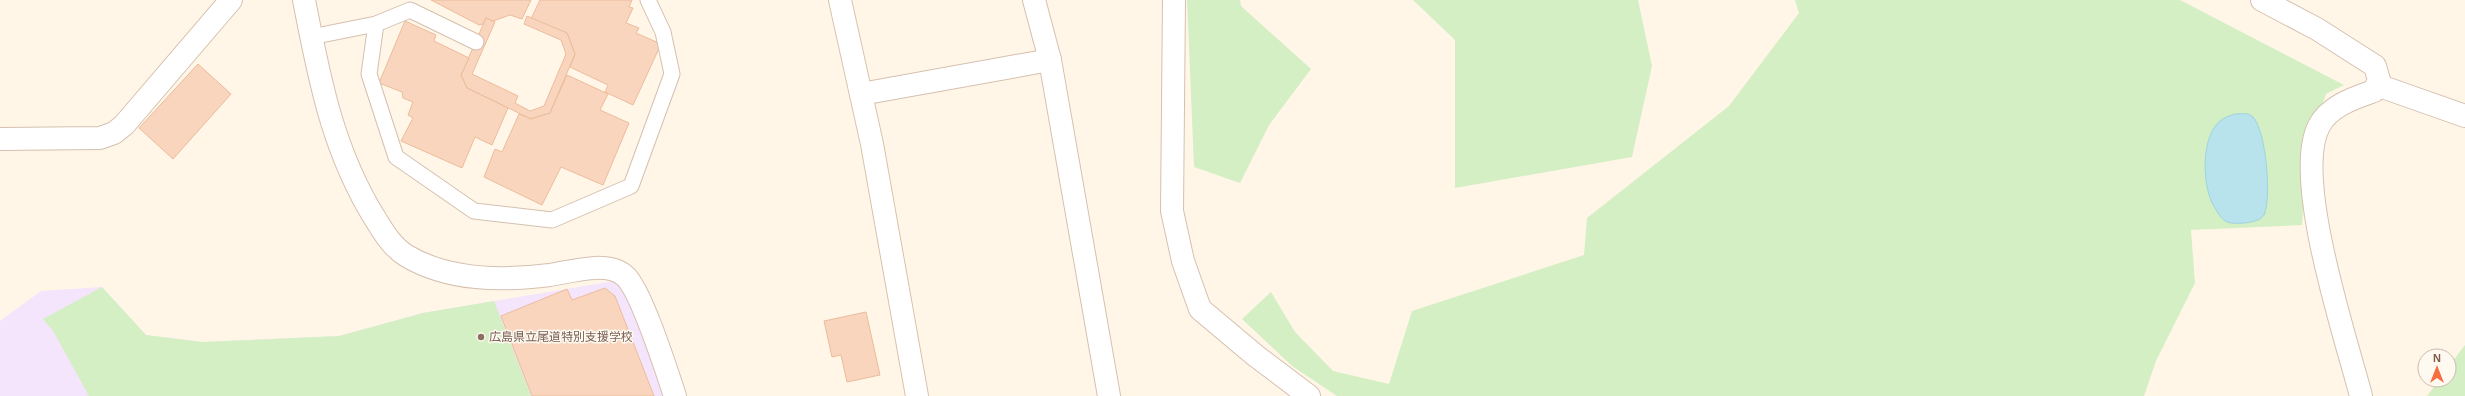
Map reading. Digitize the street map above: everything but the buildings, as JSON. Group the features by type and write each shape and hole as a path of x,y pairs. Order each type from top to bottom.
{"street":[{"path":"0,139 100,138 114,133 124,126 231,0"},
{"path":"304,0 320,84 339,146 361,196 388,238 405,256 444,273 474,277 526,278 598,268 612,270 625,276 638,296 675,396"},
{"path":"840,0 861,94 917,396"},
{"path":"1034,0 1050,60 1109,396"},
{"path":"1174,0 1172,211 1183,261 1200,309 1256,356 1309,396"},
{"path":"2262,0 2317,29 2374,66 2379,80 2374,91 2352,100 2328,113 2318,127 2313,149 2312,181 2316,223 2361,396"},
{"path":"861,94 1050,60"},
{"path":"2377,85 2465,116"}],"lane":[{"path":"376,24 369,74 396,157 474,211 552,220 631,186 672,74 662,32 648,0"},
{"path":"311,37 376,24 410,10 476,42"}],"shaded area":[{"name":"広島県立尾道特別支援学校","path":"614,281 629,296 666,396 0,396 0,321 41,291 102,287 146,335 202,342 339,336 423,313"}],"green space":[{"path":"1187,0 1240,0 1241,6 1311,69 1269,125 1240,183 1194,167"},
{"path":"1413,0 1638,0 1652,66 1632,157 1455,188 1455,40"},
{"path":"1795,0 2180,0 2344,85 2326,94 2308,146 2302,225 2191,230 2195,283 2156,361 2144,396 1337,396 1292,366 1242,319 1271,292 1295,332 1333,371 1389,384 1412,311 1584,255 1587,218 1729,106 1799,13"},
{"name":"広島県立尾道特別支援学校","path":"102,287 146,335 202,342 339,336 423,313 494,301 531,396 89,396 53,331 43,319"},
{"path":"2465,345 2465,396 2427,396 2433,388 2457,388 2457,356"}],"water":[{"path":"2235,114 2249,114 2253,117 2258,124 2264,150 2267,180 2266,207 2262,218 2253,222 2231,223 2223,219 2211,200 2206,178 2206,153 2212,132 2221,120"}],"place":[{"name":"広島県立尾道特別支援学校","path":"481,337"}]}
